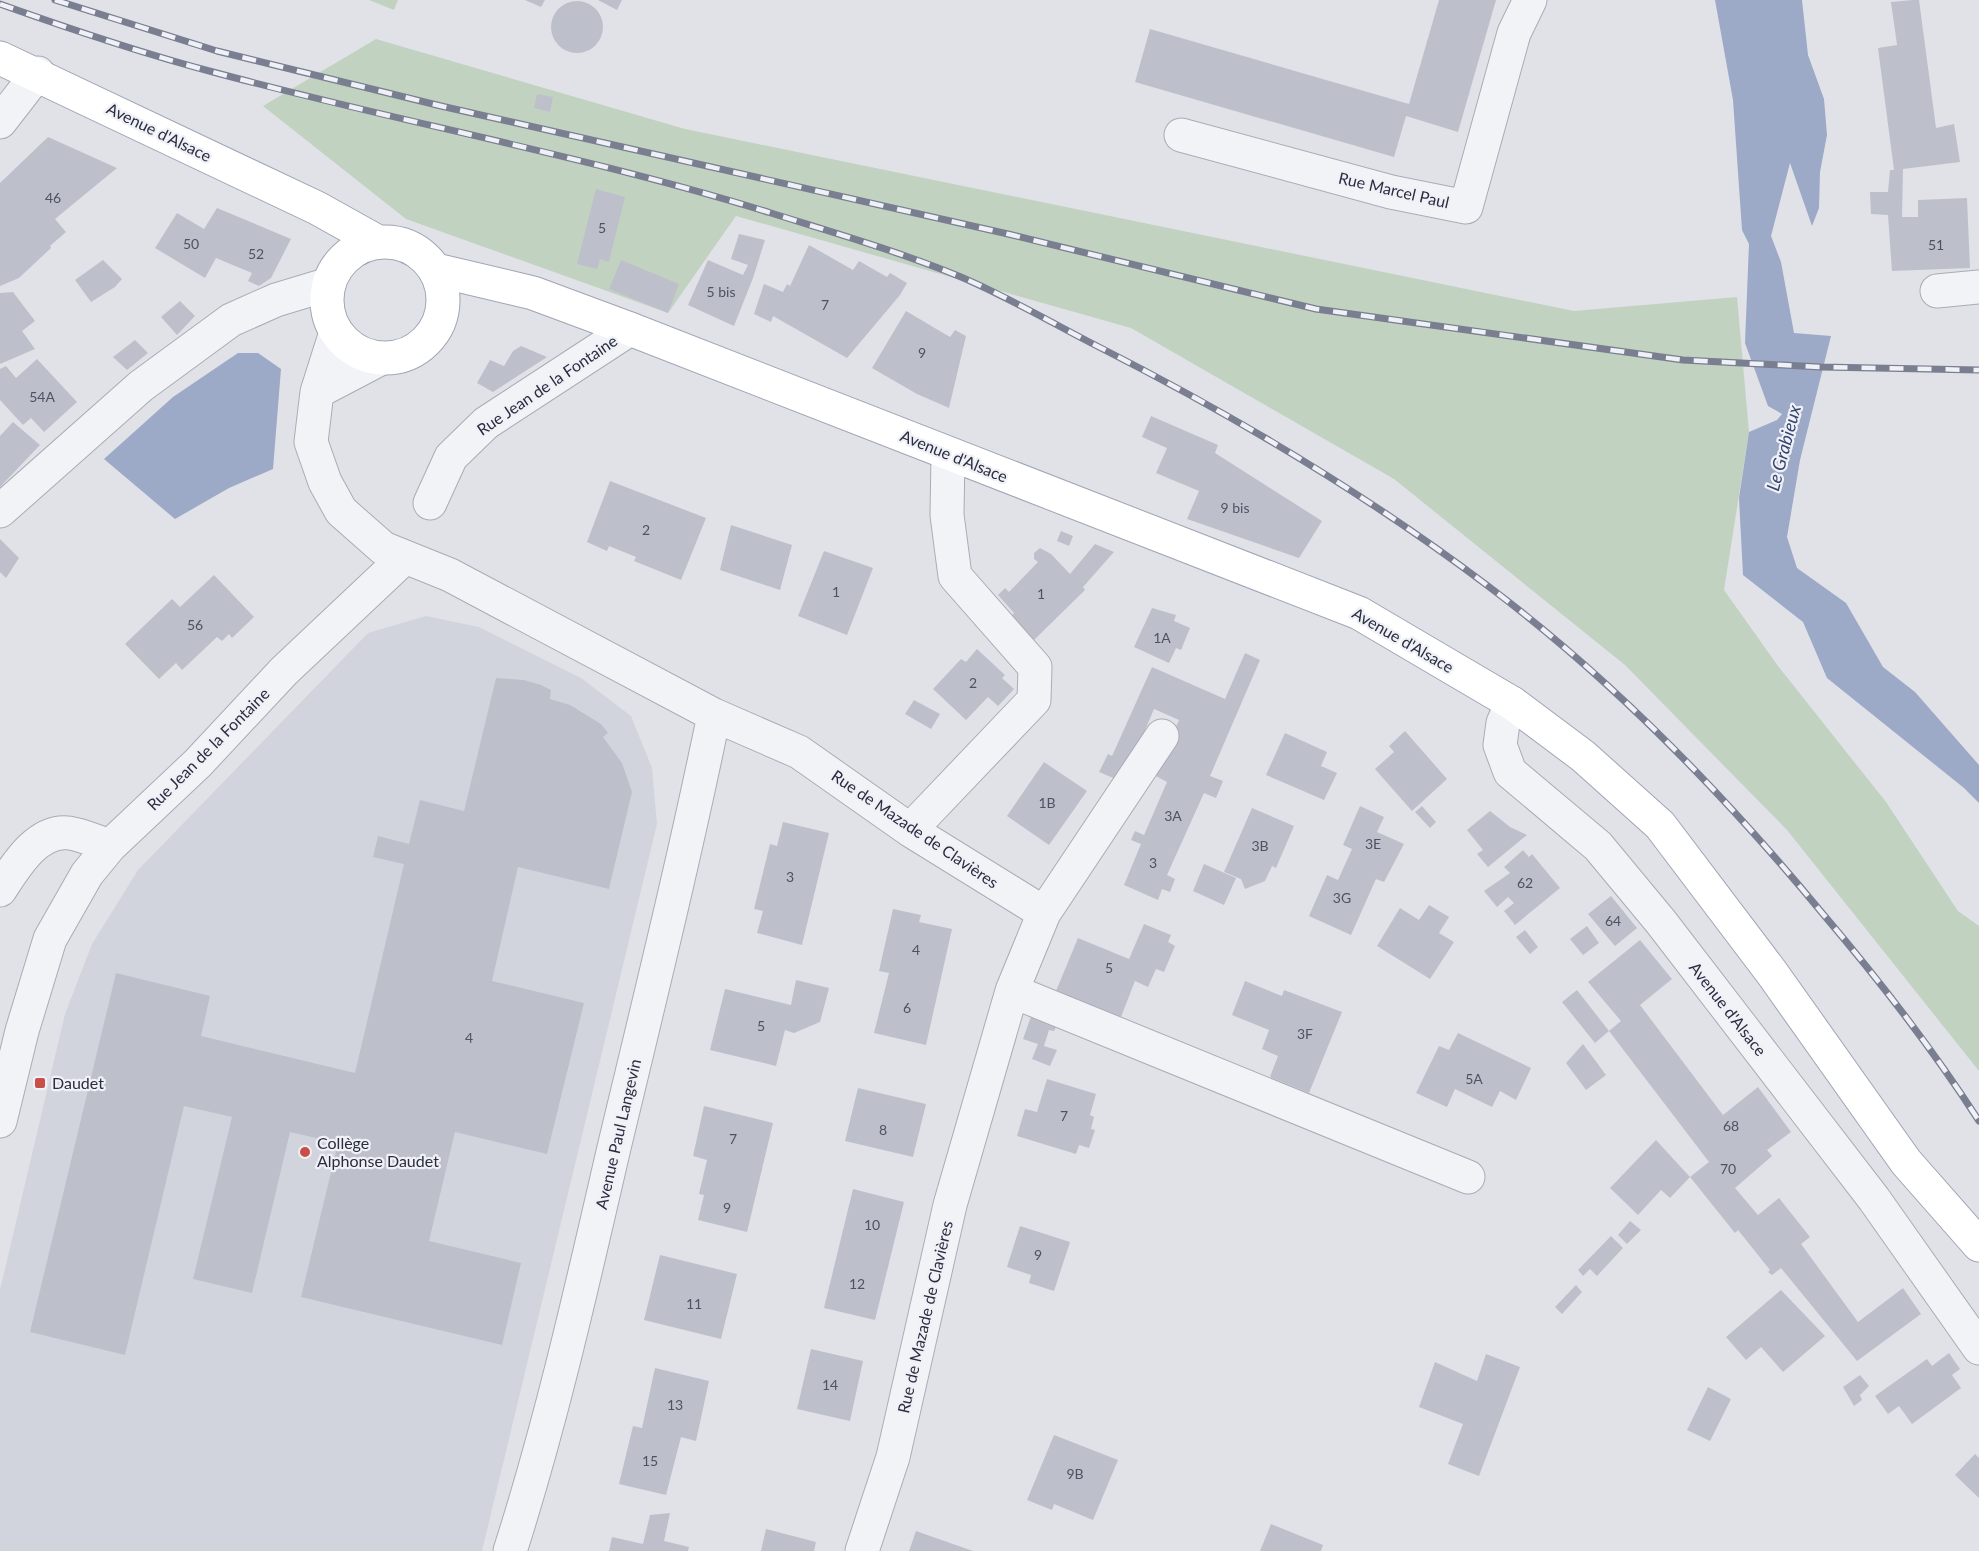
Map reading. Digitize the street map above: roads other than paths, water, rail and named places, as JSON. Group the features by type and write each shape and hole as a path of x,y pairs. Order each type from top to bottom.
{"main road":[{"name":"Avenue d'Alsace","path":"0,58 317,208 378,242 395,242 411,247 425,257 436,270 533,293 630,329 1359,613 1512,703"},
{"path":"317,208 332,276 326,300 332,324 348,345 363,354 380,359 398,357 415,351 429,339 439,323 443,305 442,288 436,270"},
{"path":"332,276 354,251 378,242"},
{"path":"439,323 492,284"},
{"path":"1512,703 1583,756 1660,825 1772,973 1906,1162 1979,1245"}],"street":[{"name":"Rue Marcel Paul","path":"1181,135 1391,192 1466,207 1514,33 1530,0"},
{"path":"0,122 38,74"},
{"path":"0,511 141,386 231,320 332,276"},
{"path":"1937,291 1979,287"},
{"path":"276,300 332,324"},
{"name":"Rue de Mazade de Clavières","path":"332,324 317,392 311,442 325,482 341,512 394,552 450,575 714,714 799,752 910,830 1044,913 1012,991 950,1205 893,1457 862,1551"},
{"name":"Rue Jean de la Fontaine","path":"430,503 451,457 486,423 630,329"},
{"path":"317,392 380,359"},
{"path":"910,830 1034,700 1035,667 955,576 947,515 948,454"},
{"name":"Rue Jean de la Fontaine","path":"0,1121 22,1031 50,939 87,874 110,846 198,763 394,552"},
{"name":"Avenue d'Alsace","path":"1512,703 1503,723 1500,745 1510,772 1598,846 1661,922 1874,1199 1979,1348"},
{"name":"Avenue Paul Langevin","path":"510,1551 534,1475 577,1306 692,822 714,714"},
{"path":"1044,913 1161,736"},
{"path":"0,890 19,860 44,838 68,833 110,846"},
{"path":"1012,991 1468,1177"}],"water":[{"name":"Le Grabieux","path":"1715,0 1802,0 1808,55 1824,99 1827,135 1820,172 1819,208 1812,226 1790,163 1771,236 1781,262 1794,333 1831,336 1800,460 1787,537 1797,568 1846,603 1883,667 1915,692 1979,765 1979,803 1964,788 1827,678 1803,622 1743,575 1739,498 1749,432 1777,420 1782,414 1768,406 1745,343 1749,244 1742,230 1733,100"},
{"path":"238,353 258,353 281,369 273,469 229,488 175,519 104,459 173,397"}],"railway":[{"path":"55,0 217,51 441,106 1008,234 1316,309 1683,360 1821,367 1979,370"},
{"path":"0,4 186,65 633,174 867,243 938,268 1030,310 1248,428 1347,488 1442,552 1534,622 1623,699 1706,782 1785,869 1904,1015 1943,1067 1979,1121"}],"place":[{"name":"Daudet","path":"40,1083"},
{"name":"Collège Alphonse Daudet","path":"305,1152"}]}
